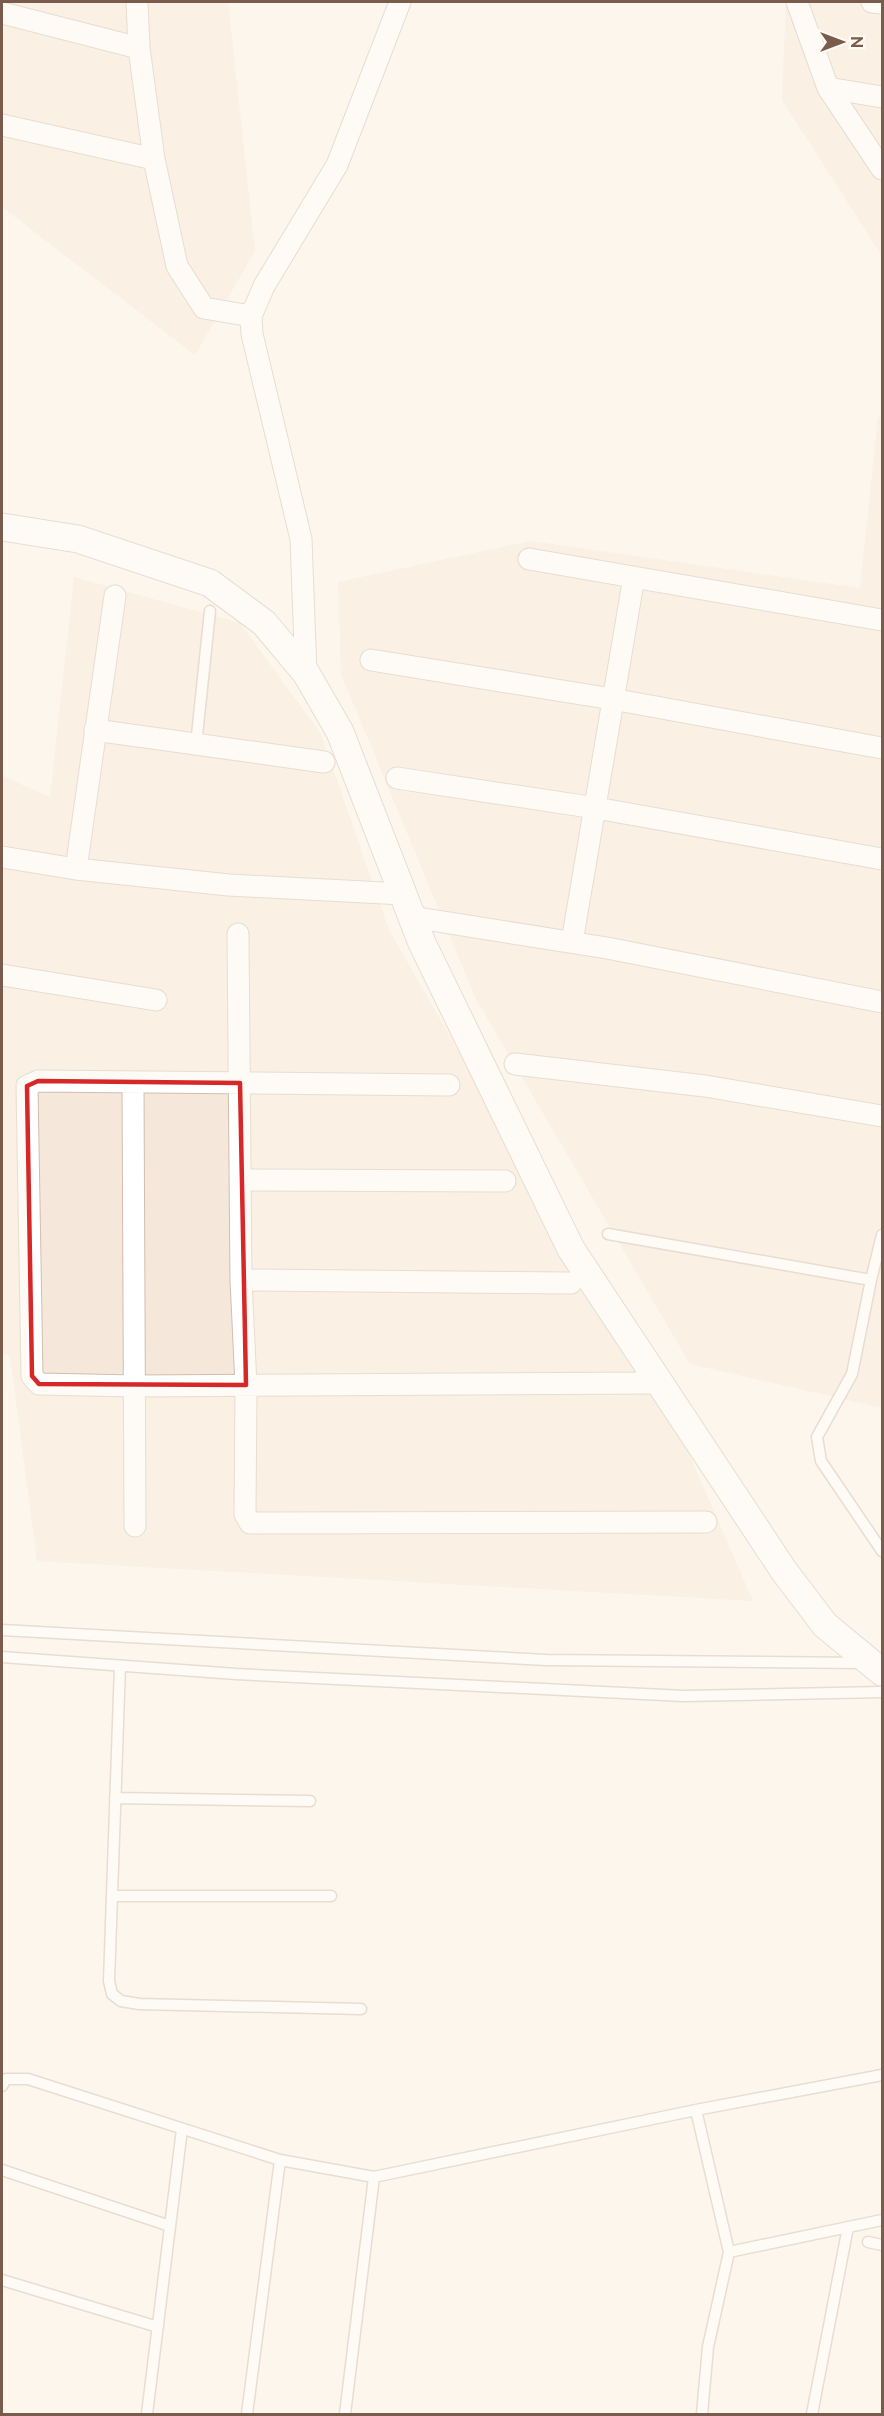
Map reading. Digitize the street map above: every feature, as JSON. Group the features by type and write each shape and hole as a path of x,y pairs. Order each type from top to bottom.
{"street":[{"path":"137,2 139,48 154,159 177,266 204,308 251,316"},
{"path":"306,673 301,539 252,334 251,316 264,286 337,165 400,2"},
{"path":"797,2 828,88 882,170"},
{"path":"872,2 882,3"},
{"path":"2,13 139,48"},
{"path":"828,88 882,97"},
{"path":"2,125 154,159"},
{"path":"2,527 78,539 210,584 264,623 306,673 340,732 422,943 571,1249 784,1571 825,1625 877,1668"},
{"path":"529,558 882,620"},
{"path":"572,942 634,577"},
{"path":"76,869 115,596"},
{"path":"371,660 612,699 882,748"},
{"path":"95,730 324,762"},
{"path":"397,778 596,808 882,859"},
{"path":"2,857 76,869 408,906 572,942 882,1002"},
{"path":"238,934 241,1280 246,1385 245,1514 250,1523 706,1522"},
{"path":"2,975 156,1000"},
{"path":"515,1064 705,1086 882,1116"},
{"path":"449,1085 38,1081 27,1086 32,1376 39,1384 135,1386 659,1383"},
{"path":"132,1083 135,1526"},
{"path":"241,1180 505,1181"},
{"path":"241,1280 571,1282"}],"lane":[{"path":"195,745 210,611"},
{"path":"608,1234 871,1280"},
{"path":"882,1235 852,1374 818,1437 821,1461 882,1551"},
{"path":"2,1630 546,1660 877,1668"},
{"path":"2,1657 236,1674 684,1696 882,1692"},
{"path":"120,1666 112,1896 110,1981 112,1994 121,2001 139,2004 361,2008"},
{"path":"115,1797 310,1801"},
{"path":"112,1896 331,1896"},
{"path":"2,2086 6,2079 28,2079 280,2160 374,2177 696,2110 882,2075"},
{"path":"696,2110 729,2252 708,2347 702,2415"},
{"path":"147,2415 182,2129"},
{"path":"247,2415 280,2160"},
{"path":"2,2170 170,2226"},
{"path":"345,2415 374,2177"},
{"path":"729,2252 882,2220"},
{"path":"812,2415 848,2227"},
{"path":"868,2242 882,2245"},
{"path":"2,2280 158,2327"}],"highlighted area":[{"path":"38,1081 240,1083 246,1385 39,1384 32,1376 27,1086"}],"shaded area":[{"path":"2,2 228,2 255,251 195,355 2,207"},
{"path":"786,2 882,2 882,256 782,100"},
{"path":"878,417 882,418 882,1405 878,1407 690,1364 476,999 341,674 338,582 530,541 860,588"},
{"path":"74,577 240,623 321,734 389,930 690,1456 753,1601 37,1561 10,1356 2,1353 2,776 50,797"}]}
